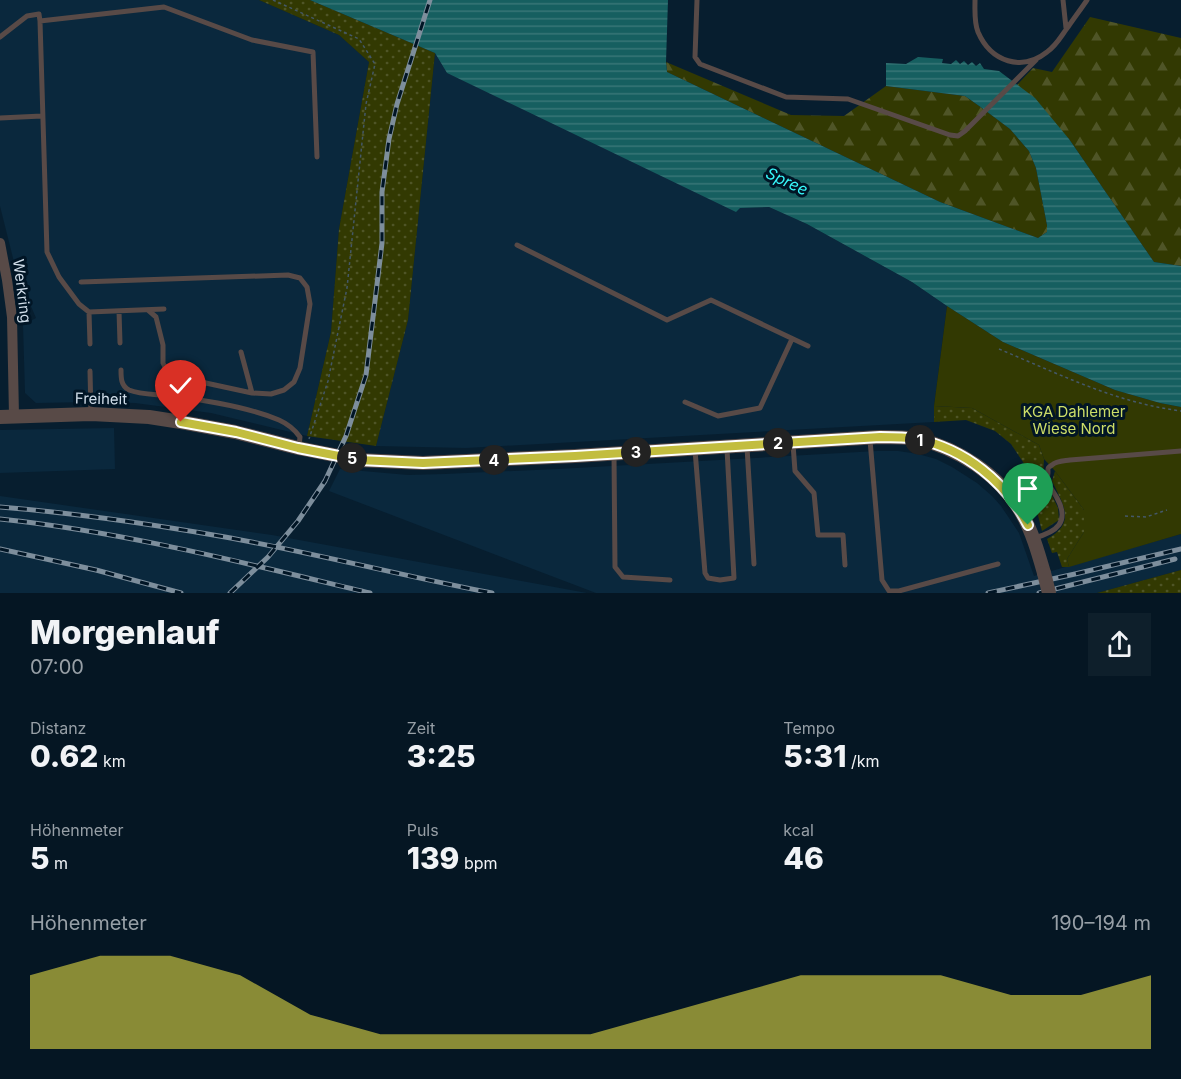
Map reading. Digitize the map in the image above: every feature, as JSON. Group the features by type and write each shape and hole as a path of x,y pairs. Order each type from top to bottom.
{"street":[{"name":"Werkring","path":"0,243 12,317 7,416"},
{"name":"Freiheit","path":"7,416 91,414 148,417 236,432 359,460 423,463 793,442 807,437 917,439 951,450 969,460 995,480 1009,495 1021,512 1033,538 1049,593"}],"lane":[{"path":"697,0 695,57 700,64 786,97 848,99 958,136 1036,60 1054,46 1087,0"},
{"path":"975,0 977,31 995,55 1010,62 1023,63 1036,60"},
{"path":"1063,0 1066,29"},
{"path":"40,21 164,8 252,40 313,52 317,157"},
{"path":"0,37 27,16 39,14 46,252 59,277 79,304 89,312 164,309"},
{"path":"0,118 42,116"},
{"path":"517,245 667,320 711,300 808,346"},
{"path":"81,282 288,275 300,278 307,287 310,304 300,368 294,382 284,390 271,394 252,393 168,373 163,363 163,345 156,317 148,310"},
{"path":"119,311 120,343"},
{"path":"89,312 90,344"},
{"path":"685,402 718,416 760,408 792,339"},
{"path":"241,352 252,393"},
{"path":"90,370 91,414"},
{"path":"121,370 123,384 128,389 212,402 280,420 294,429 300,437 303,449"},
{"path":"870,438 882,580 889,591 899,591 999,564"},
{"path":"793,442 795,471 814,493 818,535 843,535 845,565"},
{"path":"747,445 754,564"},
{"path":"695,448 705,573 708,578 720,580 734,578 726,446"},
{"path":"1033,538 1052,532 1062,521 1062,508 1047,478 1048,468 1053,463 1181,451"},
{"path":"614,453 615,567 623,577 670,580"}],"path":[{"path":"273,0 359,39 375,64 366,104 343,309 328,381 303,449"},
{"path":"999,349 1104,393 1160,408 1181,411"},
{"path":"1125,516 1146,517 1167,510"}],"shaded area":[{"path":"0,0 259,0 339,35 369,62 339,229 331,332 307,436 211,413 135,403 36,403 25,393 23,325 36,318 30,304 21,302 15,266 0,206"},
{"path":"435,53 447,73 740,208 769,207 807,224 912,282 947,306 934,422 466,448 376,446 408,320"},
{"path":"114,428 115,469 0,473 0,430"},
{"path":"898,451 936,459 977,483 1001,506 1019,533 1034,576 1181,534 1181,570 1097,593 596,593 329,491 340,469 408,475 445,474"},
{"path":"0,496 272,535 587,593 0,593"}],"green space":[{"path":"259,0 310,0 435,53 408,320 376,446 307,436 331,332 339,229 369,62 339,35"},
{"path":"1090,17 1181,38 1181,266 1154,262 1069,139 1017,85 1033,68 1052,72"},
{"path":"666,62 791,115 844,116 886,86 965,96 1010,129 1029,151 1036,168 1047,232 1038,238 940,202 667,72"},
{"name":"KGA Dahlemer Wiese Nord","path":"947,306 1003,342 1115,390 1181,407 1181,534 1069,567 1067,559 1084,532 1084,510 1044,459 1039,445 972,408 934,406"},
{"path":"934,406 972,408 1039,445 1044,459 1043,477 1058,508 1059,520 1042,531 1025,465 1011,444 995,431 966,420 934,422"},
{"path":"1055,471 1084,510 1084,532 1067,559 1069,567 1062,567 1057,552 1052,553 1047,539 1056,533 1065,520 1063,505 1052,481"},
{"path":"1181,570 1181,593 1097,593"}],"water":[{"name":"Spree","path":"310,0 668,0 667,72 940,202 1038,238 1047,232 1047,225 1036,168 1029,151 1010,129 965,96 886,86 886,63 906,64 918,57 943,59 942,63 951,64 956,60 960,64 964,61 968,65 972,62 976,66 980,63 984,69 999,71 1035,98 1069,139 1154,262 1181,266 1181,407 1115,390 1003,342 912,282 807,224 769,207 740,208 736,212 447,73 435,53"}],"railway":[{"path":"230,593 268,557 298,521 325,481 346,436 366,375 382,243 382,192 389,139 397,104 430,0"},
{"path":"0,507 113,519 225,537 492,593"},
{"path":"0,519 140,540 370,593"},
{"path":"0,549 96,570 181,593"},
{"path":"988,593 1181,549"},
{"path":"1039,593 1175,559"}],"route":[{"path":"181,422 359,460 423,463 880,437 917,439 951,450 969,460 995,480 1013,500 1028,525"}]}
